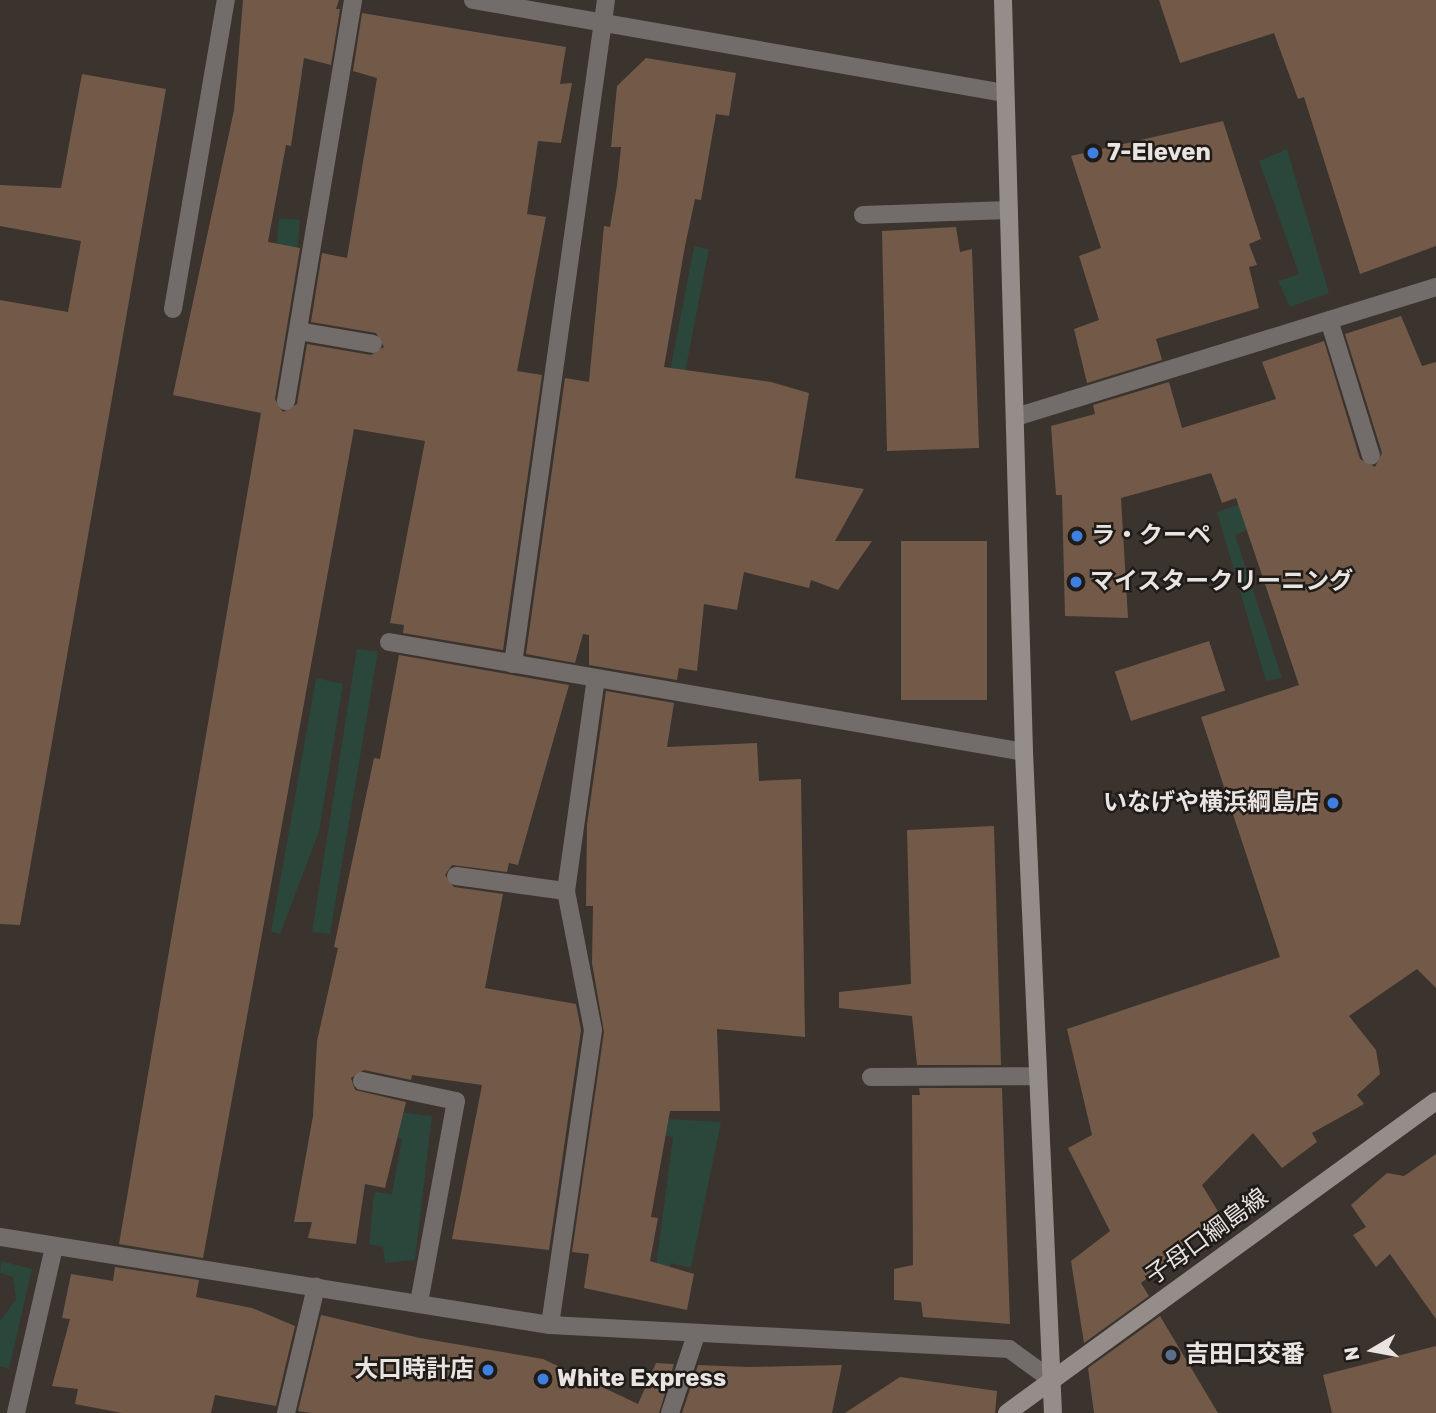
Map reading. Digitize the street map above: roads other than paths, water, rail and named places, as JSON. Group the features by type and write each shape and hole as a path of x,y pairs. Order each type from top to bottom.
{"street":[{"path":"173,309 226,0"},
{"path":"286,401 354,0"},
{"path":"473,0 1005,93"},
{"path":"513,664 606,0"},
{"path":"1003,0 1024,752 1053,1413"},
{"path":"863,215 1009,210"},
{"path":"1016,417 1435,290"},
{"path":"1329,320 1371,456"},
{"path":"298,331 373,344"},
{"path":"389,642 1024,752"},
{"path":"550,1325 593,1030 566,891 596,678"},
{"path":"456,876 566,891"},
{"path":"872,1077 1038,1076"},
{"path":"362,1081 456,1101 419,1303"},
{"name":"子母口綱島線","path":"1007,1413 1436,1101"},
{"path":"0,1237 550,1325 696,1335 1009,1349 1052,1380"},
{"path":"16,1413 54,1247"},
{"path":"286,1413 316,1287"},
{"path":"670,1413 696,1335"}],"place":[{"name":"7-Eleven","path":"1093,153"},
{"name":"ラ・クーペ","path":"1077,536"},
{"name":"マイスタークリーニング","path":"1076,582"},
{"name":"いなげや横浜綱島店","path":"1333,803"},
{"name":"吉田口交番","path":"1171,1355"},
{"name":"大口時計店","path":"488,1370"},
{"name":"White Express","path":"543,1379"}]}
